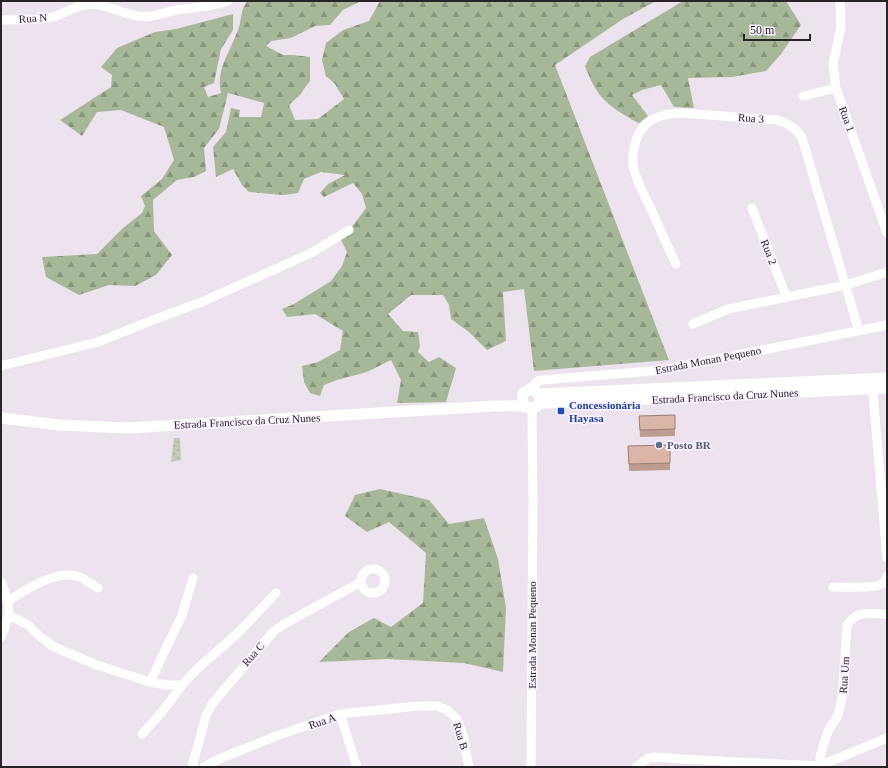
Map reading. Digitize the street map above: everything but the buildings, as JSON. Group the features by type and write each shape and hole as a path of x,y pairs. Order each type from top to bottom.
{"main road":[{"name":"Estrada Francisco da Cruz Nunes","path":"872,384 887,378"},
{"name":"Estrada Francisco da Cruz Nunes","path":"1,418 59,425 128,428 494,406 532,399 872,384 887,388"}],"street":[{"name":"Rua N","path":"1,20 43,19 55,16 77,6 92,4 140,17 175,10 216,5 228,1"},
{"name":"Rua 1","path":"840,1 840,27 833,64 836,88 887,232"},
{"path":"803,96 836,88"},
{"name":"Rua 3","path":"676,264 642,190 633,166 633,155 640,131 653,119 672,113 778,120 790,124 799,132 802,138 859,331"},
{"name":"Rua 2","path":"752,208 786,296"},
{"path":"1,366 98,342 204,301 311,253 349,230"},
{"path":"693,324 728,309 846,285 887,272"},
{"name":"Estrada Monan Pequeno","path":"531,767 533,537 532,399 538,381 663,370 887,325"},
{"path":"872,384 886,524 887,558"},
{"path":"8,601 37,584 57,576 68,574 81,578 98,588"},
{"path":"833,587 873,587 881,585 886,580 887,576"},
{"path":"150,682 182,615 193,578"},
{"path":"1,582 8,601 9,615 1,637"},
{"name":"Rua C","path":"192,767 206,716 212,704 268,638 286,623 361,582"},
{"path":"142,734 198,668 238,633 276,593"},
{"name":"Rua Um","path":"819,766 821,753 828,731 838,715 842,699 847,626 851,619 858,614 887,614"},
{"path":"9,615 28,625 54,647 97,665 150,682 182,686"},
{"name":"Rua A","path":"204,767 219,759 279,735 340,714 418,706 437,706 447,710"},
{"name":"Rua B","path":"447,710 457,719 463,736 469,767"},
{"path":"340,714 356,767"},
{"path":"637,767 648,758 656,757 681,760 819,766 887,738"}],"green space":[{"path":"248,1 361,1 343,10 330,25 315,26 291,38 271,41 266,46 283,55 310,57 310,81 299,96 289,105 295,120 318,119 344,99 335,84 326,76 322,60 326,43 343,30 369,21 380,1 656,1 623,19 555,65 669,360 534,371 524,289 503,292 506,341 487,350 469,332 451,319 449,305 443,295 411,295 388,314 403,331 418,332 420,346 418,352 429,362 439,357 456,368 446,402 397,403 401,380 391,360 367,372 324,385 320,396 310,393 304,382 302,366 318,362 340,350 343,331 315,314 287,317 282,309 294,304 331,281 342,266 347,252 337,232 351,228 366,208 362,194 353,183 324,197 320,193 328,184 345,175 321,172 304,179 298,193 283,195 249,192 242,185 233,169 216,177 213,147 226,132 231,108 240,110 239,117 261,117 264,103 228,93 219,129 204,148 206,171 194,177 177,180 153,200 154,231 172,255 156,275 135,286 109,285 79,295 46,277 42,257 97,254 123,228 142,213 145,206 141,196 162,179 174,160 164,127 121,110 97,112 82,136 60,120 111,87 112,75 101,67 117,48 155,32 176,29 233,14 233,30 221,49 214,83 204,87 208,97 221,93 220,76 222,68 238,30 242,11"},
{"path":"683,1 786,1 801,25 781,54 766,71 732,77 688,78 694,108 674,107 661,85 642,90 632,95 648,116 639,123 618,111 603,99 593,85 585,66 590,57"},
{"path":"174,438 180,438 181,460 171,462"},
{"path":"380,489 429,500 449,524 484,518 498,559 506,608 503,672 464,663 387,659 319,662 349,632 374,618 391,627 423,603 426,553 389,522 367,532 345,516 355,495"}],"place":[{"name":"Concessionária Hayasa","path":"561,411"},
{"name":"Posto BR","path":"659,445"}]}
